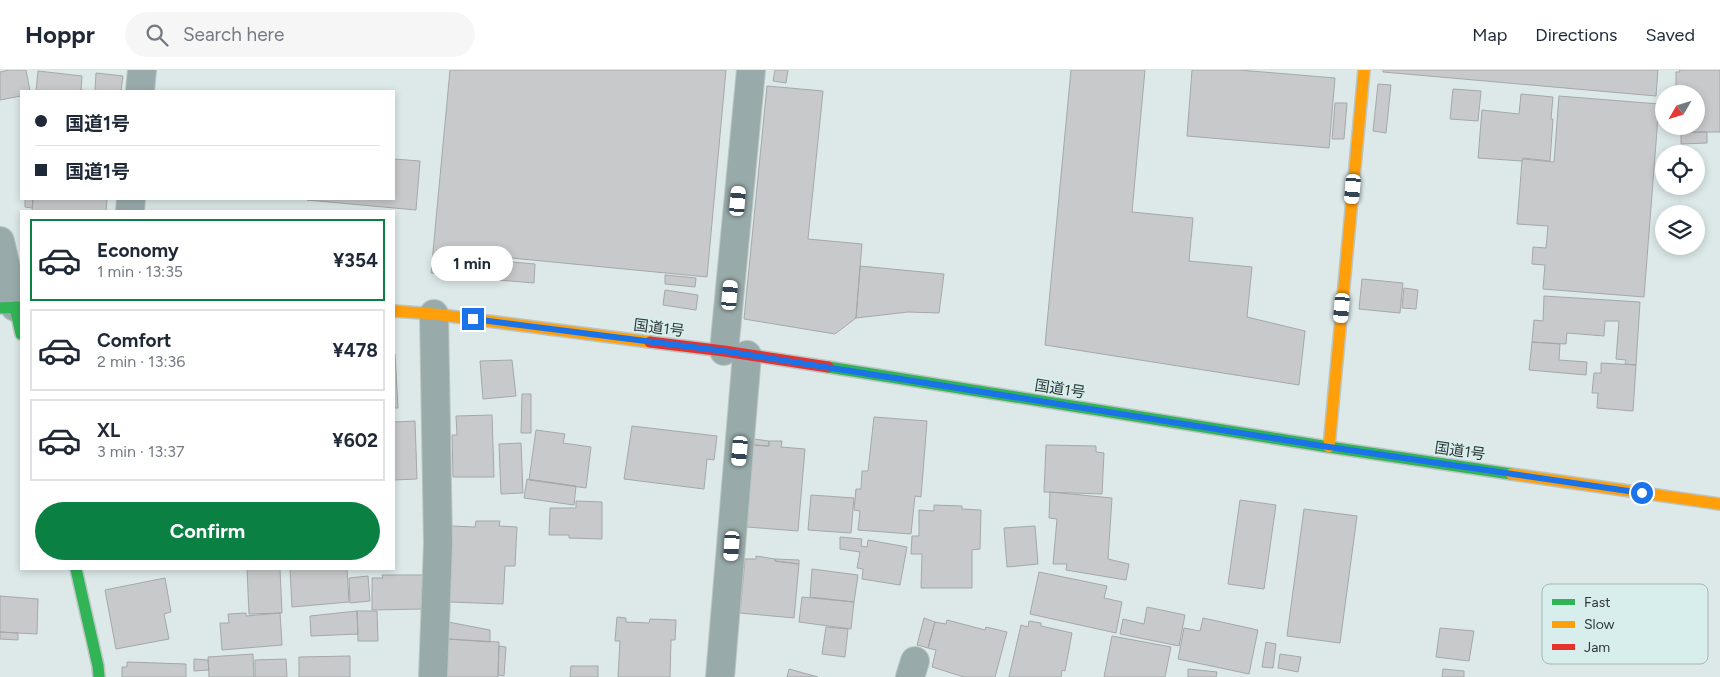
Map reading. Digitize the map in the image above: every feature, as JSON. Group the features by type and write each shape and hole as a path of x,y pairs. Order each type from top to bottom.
{"main road":[{"path":"1329,447 1364,70"},
{"path":"12,307 20,331"},
{"name":"国道1号","path":"395,311 434,314 736,353 1329,447 1720,504"},
{"path":"76,570 99,677"}],"street":[{"path":"140,90 142,70"},
{"path":"720,677 751,70"},
{"path":"0,240 12,307"},
{"path":"433,677 438,544 434,314"}],"building":[{"path":"26,70 30,90 20,90 20,96 0,100 0,72"},
{"path":"450,70 726,70 707,277 470,254 468,276 431,273"},
{"path":"775,70 788,70 786,83 773,81"},
{"path":"1071,70 1145,70 1132,212 1193,218 1189,261 1252,267 1247,317 1305,331 1299,385 1045,345"},
{"path":"1192,70 1239,70 1335,78 1329,148 1187,136"},
{"path":"1383,70 1658,70 1655,96 1383,72"},
{"path":"1679,70 1720,70 1720,132 1705,132 1705,85 1676,85 1676,72 1680,72"},
{"path":"38,71 82,76 81,90 36,90"},
{"path":"96,73 123,76 121,90 95,90"},
{"path":"1378,84 1391,85 1386,133 1373,131"},
{"path":"767,86 823,91 808,239 862,244 856,318 835,334 744,319"},
{"path":"1453,89 1481,91 1478,121 1450,119"},
{"path":"1521,94 1553,97 1550,161 1523,158 1522,161 1478,158 1482,110 1519,114"},
{"path":"1559,96 1655,104 1655,135 1657,135 1644,297 1543,289 1545,265 1532,264 1533,247 1546,248 1548,226 1517,224 1522,161 1523,159 1554,162"},
{"path":"1335,103 1347,103 1344,139 1332,139"},
{"path":"1705,132 1707,132 1707,143 1681,144 1681,135 1705,135"},
{"path":"395,159 420,161 416,210 307,200 395,200"},
{"path":"25,200 33,200 32,208 25,207"},
{"path":"33,200 107,200 106,210 32,210"},
{"path":"477,259 535,264 534,283 475,278"},
{"path":"860,266 944,274 939,313 908,312 856,318"},
{"path":"665,275 696,278 695,287 665,284"},
{"path":"1362,279 1403,283 1400,313 1359,309"},
{"path":"1404,288 1418,290 1416,309 1402,308"},
{"path":"665,290 698,295 696,310 663,305"},
{"path":"1544,296 1640,302 1636,365 1625,364 1626,360 1616,359 1619,321 1605,321 1604,336 1567,333 1566,344 1532,342 1534,320 1543,321"},
{"path":"1532,342 1560,344 1559,360 1587,362 1586,375 1529,370"},
{"path":"395,354 398,408 395,408"},
{"path":"512,360 516,396 483,399 480,361"},
{"path":"1601,363 1636,365 1633,411 1597,408 1598,393 1592,393 1594,373 1601,373"},
{"path":"522,394 531,394 531,433 521,433"},
{"path":"492,415 494,477 453,477 452,435 457,435 456,416"},
{"path":"874,417 927,421 921,497 915,496 911,534 858,530 860,511 854,510 856,489 861,489 862,471 868,471"},
{"path":"415,421 417,479 395,480 395,422"},
{"path":"632,426 717,436 714,460 707,459 704,489 624,479"},
{"path":"536,430 565,434 563,443 591,447 586,488 529,480"},
{"path":"754,439 769,441 769,446 753,445"},
{"path":"769,441 782,441 781,447 805,449 798,531 747,527 753,445 769,446"},
{"path":"521,443 523,493 501,494 499,444"},
{"path":"1046,445 1096,446 1096,452 1104,453 1102,494 1044,492"},
{"path":"527,479 576,486 574,505 524,498"},
{"path":"1050,492 1112,498 1108,559 1129,564 1126,580 1066,570 1067,564 1053,564 1057,519 1049,518"},
{"path":"811,495 854,498 851,533 808,530"},
{"path":"1240,500 1276,505 1264,589 1228,584"},
{"path":"576,501 602,502 602,539 569,538 569,535 549,535 550,508 576,508"},
{"path":"934,505 962,506 962,509 981,510 980,549 972,550 972,588 921,588 922,554 911,554 912,536 919,536 919,510 934,511"},
{"path":"1304,509 1357,516 1340,643 1287,636"},
{"path":"476,521 500,521 499,526 517,527 515,566 505,566 503,604 450,602 452,526 475,527"},
{"path":"1035,526 1038,564 1007,567 1004,528"},
{"path":"840,537 862,539 861,546 867,547 868,540 907,547 900,585 862,579 863,569 857,568 860,552 840,549"},
{"path":"756,556 799,564 794,618 740,613 745,559 756,559"},
{"path":"775,559 799,560 799,564 775,561"},
{"path":"812,569 858,575 854,602 810,597"},
{"path":"247,570 280,570 282,613 249,614"},
{"path":"290,570 347,570 349,602 292,607"},
{"path":"1039,572 1107,586 1104,598 1122,602 1116,633 1030,614"},
{"path":"382,575 428,575 427,587 422,588 422,609 372,610 372,578 383,578"},
{"path":"368,576 370,601 350,603 349,578"},
{"path":"165,578 171,612 164,614 169,639 116,649 105,590"},
{"path":"0,596 38,599 37,634 0,632"},
{"path":"802,597 854,602 851,629 799,622"},
{"path":"1147,607 1185,615 1179,646 1120,634 1123,619 1144,624"},
{"path":"357,611 358,634 311,636 310,616"},
{"path":"357,611 377,611 378,641 358,641"},
{"path":"246,613 246,616 280,613 282,645 222,650 220,623 229,623 228,614"},
{"path":"617,617 626,618 626,622 649,623 650,619 676,620 675,640 671,640 670,677 618,677 620,641 615,641"},
{"path":"924,618 935,622 928,648 917,645"},
{"path":"1203,618 1258,630 1249,674 1178,659 1184,628 1200,631"},
{"path":"947,620 985,630 986,627 1007,632 995,677 964,677 932,667 936,650 928,648 935,622 946,624"},
{"path":"1029,621 1041,623 1041,626 1072,633 1065,671 1062,670 1061,677 1009,677 1021,625 1028,627"},
{"path":"448,622 490,630 490,642 448,639"},
{"path":"826,627 848,629 845,657 822,654"},
{"path":"1440,628 1474,631 1469,661 1436,657"},
{"path":"0,632 18,633 18,640 0,639"},
{"path":"1112,636 1171,647 1165,677 1104,677"},
{"path":"448,639 499,642 498,677 446,677"},
{"path":"1266,642 1276,644 1273,668 1262,667"},
{"path":"499,646 506,647 504,676 498,675"},
{"path":"253,654 254,677 209,677 208,657"},
{"path":"1280,654 1301,657 1298,672 1278,668"},
{"path":"350,656 350,677 299,677 299,657"},
{"path":"194,659 208,660 209,670 194,671"},
{"path":"286,659 287,677 255,677 255,660"},
{"path":"127,662 186,664 186,677 122,677 122,667 127,667"},
{"path":"571,666 598,666 598,677 570,677"},
{"path":"789,669 818,677 787,677"},
{"path":"1188,669 1217,672 1216,677 1188,677"},
{"path":"1443,669 1464,671 1464,677 1442,677"}],"traffic: fast":[{"path":"15,307 20,330"},
{"path":"0,308 20,307"},
{"path":"828,367 1511,474"},
{"path":"76,570 99,677"}],"traffic: slow":[{"path":"1329,447 1364,70"},
{"path":"395,311 434,314 650,342"},
{"path":"1511,474 1720,504"}],"traffic: jam":[{"path":"650,342 828,367"}],"route":[{"path":"473,319 724,351 1329,447 1642,493"}]}
